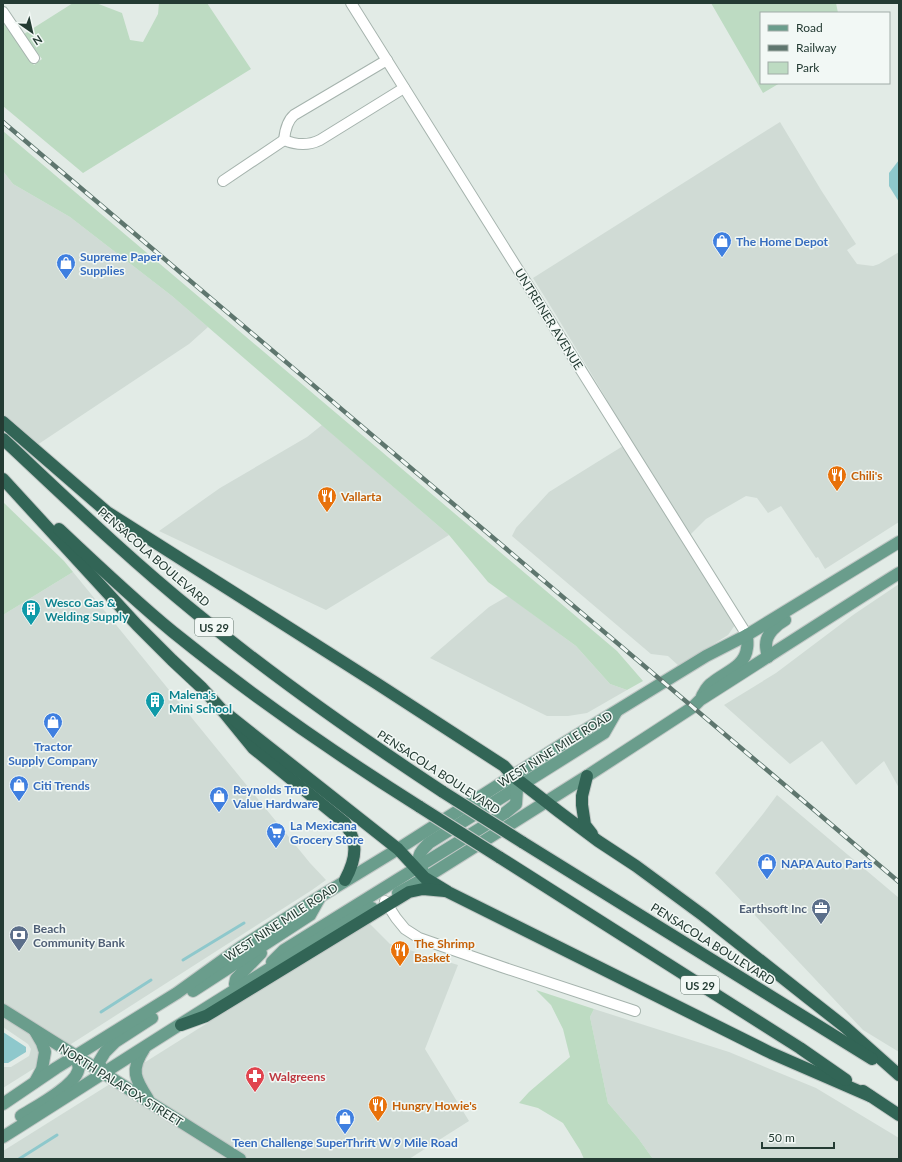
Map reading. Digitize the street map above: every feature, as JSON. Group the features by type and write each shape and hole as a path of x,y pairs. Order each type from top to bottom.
{"highway":[{"path":"3,422 107,512 504,766 517,782 598,841 636,866 716,925 845,1027 899,1076"},
{"name":"PENSACOLA BOULEVARD","path":"3,439 142,568 195,613 326,713 443,792 899,1076"},
{"path":"3,479 137,625 202,688 222,710 252,748 345,823 353,839 355,851 350,872 345,880"},
{"name":"US 29","path":"3,479 172,631 224,672 313,737 355,766 499,858 800,1048 899,1115"},
{"path":"222,710 398,849 418,867 425,878 448,892 770,1053 870,1096"},
{"path":"587,776 582,796 585,825 598,841"},
{"path":"181,1025 206,1016 386,903 409,892 423,889 448,892"}],"main road":[{"name":"WEST NINE MILE ROAD","path":"3,1104 75,1056 177,993 241,947 345,880 604,733 617,710 706,656 747,635 899,542"},
{"path":"768,657 766,644 773,629 780,623 847,583 853,576 855,569"},
{"path":"3,1137 330,932 386,903 587,776 692,707 700,700 899,573"},
{"path":"700,700 707,687 712,682 736,667 744,657 747,648 747,635"},
{"path":"256,978 284,950 418,867 420,852 429,843 517,782"},
{"path":"103,1074 99,1062 105,1052 115,1042 310,915 321,896"},
{"path":"237,990 235,984 236,978 277,936"},
{"name":"NORTH PALAFOX STREET","path":"3,1010 240,1159"},
{"path":"34,1030 42,1043 45,1052 42,1069 35,1083"},
{"path":"146,1047 136,1063 136,1071 138,1084 151,1103"},
{"path":"3,1127 58,1092 69,1083 78,1072 78,1064 75,1056"},
{"path":"3,1113 15,1096"}],"street":[{"name":"UNTREINER AVENUE","path":"352,3 747,635"},
{"path":"3,12 34,58"},
{"path":"223,181 284,140 289,119 294,115 305,107 387,60"},
{"path":"284,140 299,145 313,143 320,140 404,88"},
{"path":"386,903 405,929 419,938 635,1011"}],"shaded area":[{"path":"780,122 856,244 847,250 857,264 873,266 899,252 899,522 825,569 781,506 768,513 757,498 746,496 706,519 690,535 606,400 533,278"},
{"path":"3,171 13,184 70,217 172,296 208,327 189,344 37,445 3,417"},
{"path":"322,425 449,535 326,610 159,531 220,488 307,437"},
{"path":"623,446 735,625 728,635 679,666 668,656 651,654 512,536 516,528 549,492"},
{"path":"73,572 310,863 326,880 68,1046 38,1026 36,1023 34,1024 3,1004 3,615"},
{"path":"899,584 899,788 884,761 856,785 822,741 790,764 724,705 776,673 853,615"},
{"path":"508,596 576,646 610,684 627,690 587,713 568,716 547,716 430,658 489,607"},
{"path":"777,795 899,898 899,1052 863,1030 715,873"},
{"path":"368,922 390,944 458,965 425,1049 469,1121 409,1159 249,1159 143,1093 139,1066"},
{"path":"594,1009 729,1052 816,1088 899,1138 899,1159 653,1159 638,1138 608,1103 590,1017"},
{"path":"3,1016 31,1034 40,1052 38,1066 3,1088 3,1067 11,1067 29,1056 31,1049 28,1044 3,1027"},
{"path":"110,1084 135,1100 137,1103 139,1102 230,1159 3,1159 3,1151"}],"green space":[{"path":"73,3 96,3 122,13 130,40 143,42 158,14 159,3 207,3 251,69 83,173 3,106 3,21 34,65 42,59 24,34"},
{"path":"711,3 836,3 838,12 760,12 760,84 778,84 763,93"},
{"path":"3,131 617,651 643,681 627,690 610,684 576,646 488,582 449,535 172,296 70,217 13,184 3,171"},
{"path":"3,502 64,561 73,572 3,615"},
{"path":"536,990 594,1009 590,1017 608,1103 638,1138 653,1159 584,1159 563,1123 538,1108 519,1103 529,1092 570,1057 563,1029 551,1005"}],"water":[{"path":"899,160 899,202 889,186 889,173"},
{"path":"3,1032 26,1047 26,1052 8,1063 3,1063"}],"waterway":[{"path":"183,960 244,923"},
{"path":"101,1012 151,980"},
{"path":"19,1159 57,1135"}],"railway":[{"path":"3,122 899,882"}],"place":[{"name":"The Home Depot","path":"722,258"},
{"name":"Supreme Paper Supplies","path":"66,280"},
{"name":"Chili's","path":"837,492"},
{"name":"Vallarta","path":"327,513"},
{"name":"Wesco Gas & Welding Supply","path":"31,626"},
{"name":"Malena's Mini School","path":"155,718"},
{"name":"Tractor Supply Company","path":"53,739"},
{"name":"Citi Trends","path":"19,802"},
{"name":"Reynolds True Value Hardware","path":"219,813"},
{"name":"La Mexicana Grocery Store","path":"276,849"},
{"name":"NAPA Auto Parts","path":"767,880"},
{"name":"Earthsoft Inc","path":"821,925"},
{"name":"Beach Community Bank","path":"19,952"},
{"name":"The Shrimp Basket","path":"400,967"},
{"name":"Walgreens","path":"255,1093"},
{"name":"Hungry Howie's","path":"378,1122"},
{"name":"Teen Challenge SuperThrift W 9 Mile Road","path":"345,1135"}]}
